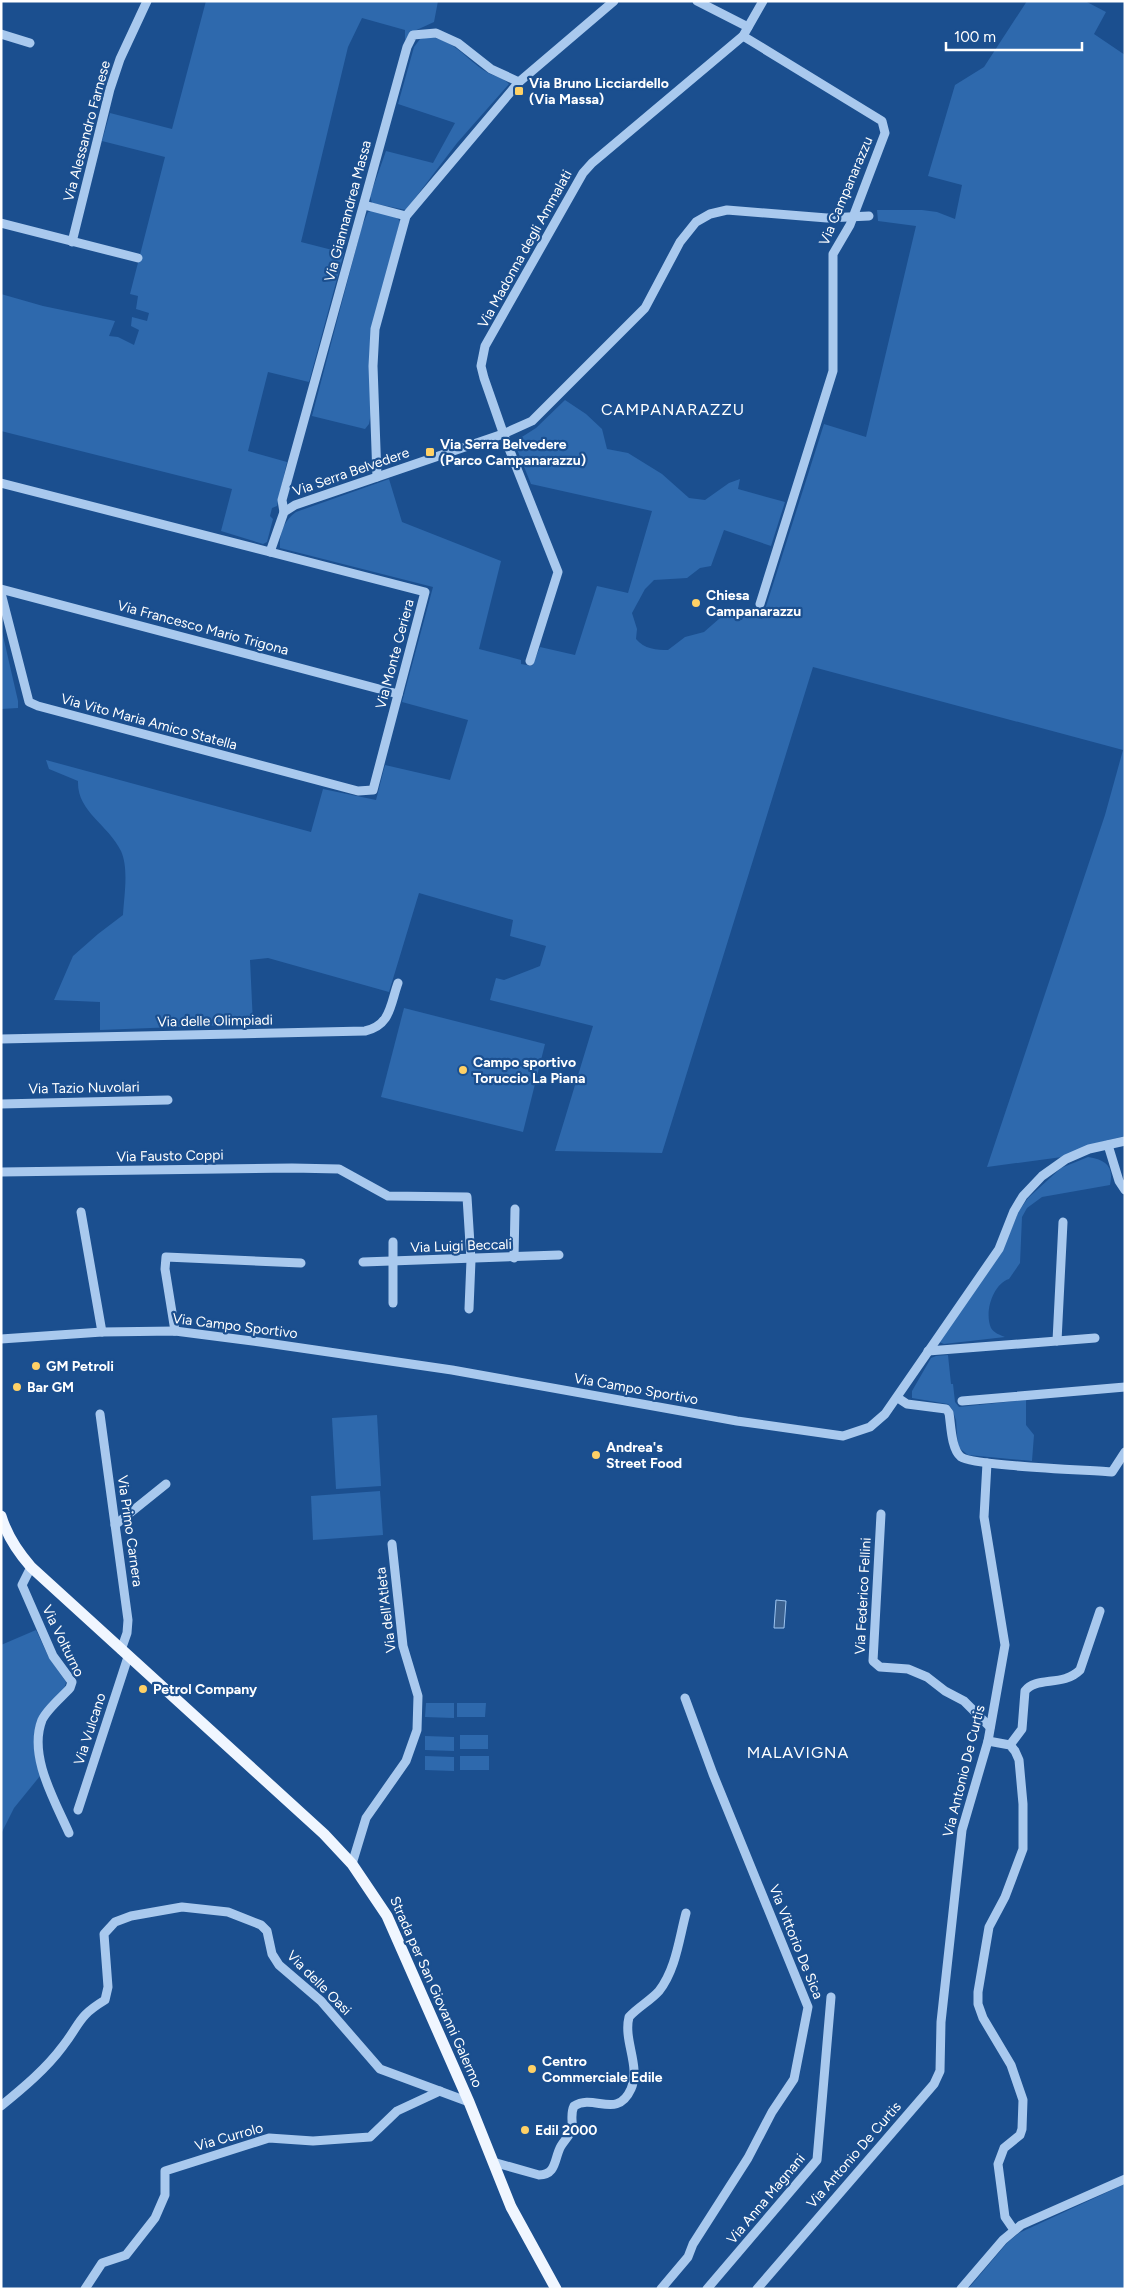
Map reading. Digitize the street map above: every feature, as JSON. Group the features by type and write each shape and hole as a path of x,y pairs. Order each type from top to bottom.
{"main road":[{"name":"Strada per San Giovanni Galermo","path":"1,1516 5,1529 16,1549 31,1567 324,1834 352,1864 387,1916 469,2102 511,2207 556,2289"}],"street":[{"name":"Via Alessandro Farnese","path":"72,242 110,89 120,58 147,1"},
{"path":"377,477 373,366 375,328 406,216 519,82 614,1"},
{"path":"698,1 748,27"},
{"name":"Via Madonna degli Ammalati","path":"530,661 558,572 503,434 481,366 486,346 583,173 592,163 743,36 762,1"},
{"name":"Via Giannandrea Massa","path":"284,512 282,500 407,47 412,35 436,33 458,43 490,69 519,82"},
{"path":"1,34 30,43"},
{"name":"Via Campanarazzu","path":"743,36 882,121 886,134 852,217 833,254 833,371 760,604"},
{"path":"364,205 406,216"},
{"name":"Via Serra Belvedere","path":"270,552 284,512 295,505 503,434 532,421 645,308 680,242 696,222 703,217 727,210 827,218 869,216"},
{"path":"1,223 138,258"},
{"path":"1,483 270,552"},
{"name":"Via Monte Ceriera","path":"270,552 425,592 373,790"},
{"name":"Via Francesco Mario Trigona","path":"1,589 398,694"},
{"name":"Via Vito Maria Amico Statella","path":"1,593 29,702 38,706 358,791 373,790"},
{"name":"Via delle Olimpiadi","path":"1,1040 365,1031 377,1028 385,1022 398,983"},
{"name":"Via Tazio Nuvolari","path":"1,1104 168,1100"},
{"name":"Via Campo Sportivo","path":"1,1339 102,1332 175,1332 267,1343 452,1370 737,1421 843,1436 870,1427 885,1414 898,1398 999,1249 1014,1210 1023,1196 1042,1176 1066,1159 1089,1149 1125,1141"},
{"path":"1108,1145 1119,1181 1125,1190"},
{"name":"Via Fausto Coppi","path":"1,1172 339,1169 388,1196 467,1197 470,1260"},
{"path":"514,1258 515,1209"},
{"path":"81,1212 102,1332"},
{"path":"1057,1340 1063,1222"},
{"path":"393,1242 393,1303"},
{"name":"Via Luigi Beccali","path":"363,1262 470,1260 559,1255"},
{"path":"175,1332 165,1269 166,1257 300,1263"},
{"path":"469,1309 470,1260"},
{"path":"928,1352 1095,1338"},
{"path":"962,1401 1125,1387"},
{"path":"898,1398 907,1404 946,1409 949,1413 956,1450 960,1456 966,1459 987,1463 1112,1472 1125,1452"},
{"name":"Via Primo Carnera","path":"100,1414 128,1620 125,1654"},
{"name":"Via Antonio De Curtis","path":"756,2289 934,2084 940,2071 941,2022 962,1830 988,1741 1005,1645 984,1517 987,1463"},
{"path":"115,1525 166,1484"},
{"name":"Via Federico Fellini","path":"881,1514 873,1661 880,1667 915,1670 964,1702 990,1727"},
{"name":"Via dell'Atleta","path":"352,1864 366,1818 406,1761 417,1730 418,1696 403,1646 392,1544"},
{"name":"Via Volturno","path":"31,1567 22,1585 53,1656 72,1682 70,1688 42,1718 39,1752 44,1776 69,1833"},
{"path":"1010,1745 1022,1729 1025,1691 1034,1684 1063,1681 1075,1676 1080,1670 1100,1611"},
{"name":"Via Vulcano","path":"78,1810 125,1654"},
{"name":"Via Vittorio De Sica","path":"661,2289 688,2257 693,2244 748,2158 772,2112 794,2079 808,2007 713,1774 685,1698"},
{"path":"988,1741 1010,1745 1019,1760 1023,1804 1023,1849 1005,1897 989,1927 978,1992 978,2004 983,2018 1012,2065 1023,2100 1020,2135 1004,2148 998,2164 1005,2217 1014,2230"},
{"name":"Via delle Oasi","path":"1,2106 34,2079 64,2046 76,2024 86,2012 105,2000 108,1987 104,1934 115,1922 131,1916 182,1907 228,1912 261,1925 267,1931 272,1954 279,1965 321,2001 380,2069 469,2102"},
{"path":"493,2162 539,2175 546,2174 553,2168 560,2147 572,2130 571,2113 574,2106 580,2102 614,2105 621,2102 628,2095 634,2074 628,2034 629,2017 655,1995 665,1981 674,1963 686,1913"},
{"name":"Via Anna Magnani","path":"707,2289 817,2160 831,1997"},
{"name":"Via Currolo","path":"85,2289 102,2263 126,2255 155,2218 165,2196 165,2171 269,2138 313,2140 370,2137 397,2111 440,2091"},
{"path":"961,2289 1014,2230 1045,2213 1125,2179"}],"shaded area":[{"path":"206,1 438,1 434,22 410,33 405,40 405,30 362,18 348,47 301,242 344,253 309,382 268,372 248,451 287,462 277,506 272,508 270,516 273,519 267,542 263,544 221,531 232,489 1,431 1,294 43,306 115,321 109,336 118,337 134,345 139,330 131,326 132,317 147,321 149,313 136,309 138,296 130,294 165,157 102,141 110,113 172,129"},
{"path":"1027,1 1085,1 1106,12 1094,34 1125,55 1125,1136 1089,1145 1062,1157 987,1167 1105,815 1123,750 813,667 662,1153 555,1151 593,1026 490,1000 496,978 504,980 540,966 546,946 510,936 513,920 419,893 389,992 268,958 250,960 253,1024 100,1030 100,1002 54,1000 73,956 123,915 125,866 121,851 109,833 94,818 82,801 78,781 49,769 46,760 311,832 323,789 376,800 385,765 450,780 468,720 402,702 433,587 280,548 283,528 288,519 296,512 389,479 402,522 501,561 479,649 521,660 521,664 532,666 540,647 575,655 597,586 628,593 652,511 531,484 514,442 536,428 565,400 586,414 602,429 607,449 628,453 662,474 689,498 705,500 729,483 740,479 738,489 785,502 771,546 724,530 711,566 700,568 687,578 654,580 645,589 632,613 637,629 636,639 647,647 668,650 685,637 704,632 720,618 727,616 742,620 744,615 762,619 824,424 866,437 916,226 878,221 877,210 922,210 937,212 955,219 962,185 928,176 955,85 984,67"},
{"path":"429,37 452,45 485,71 509,84 457,143 406,210 372,203 370,196 386,151 433,163 455,123 398,104 414,47 420,39"},
{"path":"373,210 397,218 400,221 372,330 371,413 369,424 365,429 312,416 362,226 368,212"},
{"path":"1,627 18,701 18,708 1,709"},
{"name":"Campo sportivo Toruccio La Piana","path":"404,1008 545,1044 523,1132 381,1097"},
{"path":"1088,1157 1100,1160 1107,1165 1111,1173 1110,1185 1042,1197 1027,1208 1022,1217 1020,1263 1009,1279 1003,1282 994,1292 989,1307 991,1328 995,1333 1005,1337 944,1344 939,1342 1001,1253 1019,1211 1028,1198 1061,1168"},
{"path":"948,1355 951,1384 953,1384 955,1402 959,1407 1026,1400 1026,1425 1034,1435 1032,1461 968,1455 958,1447 956,1420 948,1404 912,1398 912,1391 931,1358"},
{"path":"377,1415 381,1486 336,1489 332,1418"},
{"path":"380,1491 383,1535 313,1540 311,1496"},
{"path":"776,1600 786,1601 784,1628 774,1628"},
{"path":"36,1630 48,1656 66,1682 58,1697 42,1713 37,1724 36,1747 40,1776 14,1808 1,1834 1,1645"},
{"path":"426,1703 454,1703 454,1718 425,1717"},
{"path":"457,1703 486,1703 485,1717 457,1717"},
{"path":"460,1735 488,1735 488,1749 460,1749"},
{"path":"425,1736 454,1737 454,1751 425,1750"},
{"path":"425,1756 454,1757 454,1771 425,1770"},
{"path":"460,1756 489,1756 489,1770 460,1770"},
{"path":"1125,2184 1125,2289 968,2289 1007,2243 1019,2233"}],"place":[{"name":"Via Bruno Licciardello (Via Massa)","path":"519,91"},
{"name":"Via Serra Belvedere (Parco Campanarazzu)","path":"430,452"},
{"name":"Chiesa Campanarazzu","path":"696,603"},
{"name":"Campo sportivo Toruccio La Piana","path":"463,1070"},
{"name":"GM Petroli","path":"36,1366"},
{"name":"Bar GM","path":"17,1387"},
{"name":"Andrea's Street Food","path":"596,1455"},
{"name":"Petrol Company","path":"143,1689"},
{"name":"Centro Commerciale Edile","path":"532,2069"},
{"name":"Edil 2000","path":"525,2130"}],"district":[{"name":"CAMPANARAZZU","path":"673,409"},
{"name":"MALAVIGNA","path":"798,1752"}]}
